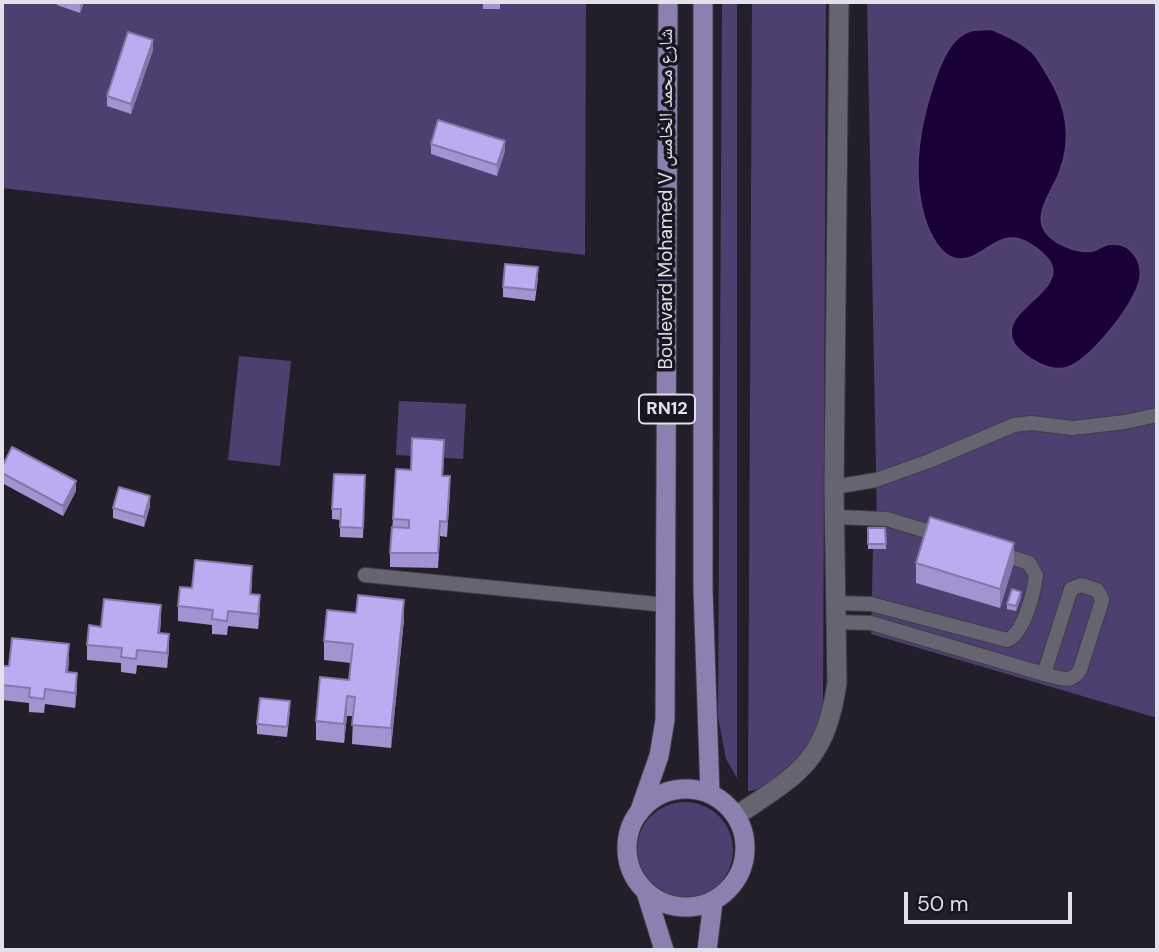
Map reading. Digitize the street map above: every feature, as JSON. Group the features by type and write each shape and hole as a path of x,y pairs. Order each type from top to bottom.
{"main road":[{"name":"Boulevard Mohamed V شارع محمد الخامس","path":"639,813 656,768 664,735 668,2"},
{"name":"Boulevard Mohamed V شارع محمد الخامس","path":"703,2 703,589 710,794"},
{"path":"639,813 653,799 671,792 691,790 710,794 724,803 736,816 743,835 745,854 740,873 729,890 713,902 690,908 667,904 646,892"},
{"name":"RN12","path":"639,813 629,832 627,854 633,875 646,892 664,950"},
{"path":"707,950 713,902"}],"street":[{"path":"736,816 792,778 812,757 826,733 837,683 834,487 839,2"}],"lane":[{"path":"834,487 876,480 1014,425 1031,423 1073,428 1157,415"},
{"path":"835,517 887,519 962,541"},
{"path":"836,613 871,604 1000,639 1013,638 1021,628 1036,575 1024,560 986,549"},
{"path":"365,575 666,606"},
{"path":"836,613 1044,674 1069,680 1078,675 1101,604 1102,599 1097,590 1081,585 1071,589 1044,674"}],"shaded area":[{"path":"2,2 586,2 585,255 2,188"},
{"path":"722,2 737,2 737,778 726,759 718,717"},
{"path":"752,2 826,2 823,709 812,739 799,760 769,783 748,791"},
{"path":"867,2 1157,2 1157,718 871,634 873,549 885,533 868,533 868,524 877,524"},
{"path":"991,29 1017,41 1034,54 1054,86 1063,110 1066,148 1059,174 1042,212 1045,230 1064,246 1081,251 1095,250 1109,244 1125,246 1136,256 1139,263 1138,286 1118,321 1086,356 1062,369 1043,365 1024,354 1011,335 1014,322 1020,313 1045,289 1050,280 1053,271 1046,257 1030,244 1018,239 1007,239 973,257 953,258 944,253 934,240 922,207 919,148 926,108 938,71 946,53 959,37 972,30"},
{"path":"239,356 291,361 280,466 228,460"},
{"path":"399,401 466,404 463,459 396,455"},
{"path":"685,802 703,805 719,816 730,832 733,850 730,868 719,884 703,895 685,898 667,895 651,884 640,868 637,850 640,832 651,816 667,805"}],"building":[{"path":"128,32 153,40 131,104 107,96"},
{"path":"438,120 505,141 497,165 431,144"},
{"path":"505,264 538,267 535,290 503,287"},
{"path":"412,438 444,440 442,476 450,476 447,522 440,521 438,553 390,553 392,527 409,528 409,520 393,519 396,469 411,470"},
{"path":"12,447 76,481 63,506 2,473 2,467"},
{"path":"334,474 365,475 363,528 340,527 341,509 332,509"},
{"path":"119,487 150,496 144,517 113,508"},
{"path":"930,517 1014,543 1000,589 916,563"},
{"path":"868,528 885,528 886,544 868,544"},
{"path":"195,560 252,566 250,594 260,595 258,614 228,611 227,621 212,619 213,610 178,606 180,587 192,588"},
{"path":"1012,589 1021,592 1016,606 1007,604"},
{"path":"358,595 404,600 391,728 352,725 355,697 347,696 344,724 316,721 320,677 349,680 353,644 324,641 327,610 356,613"},
{"path":"104,599 161,605 158,633 169,634 167,653 137,650 136,659 121,657 122,648 87,645 89,625 101,627"},
{"path":"12,638 69,644 66,672 77,673 75,693 45,689 44,699 29,697 30,688 2,685 2,666 9,666"},
{"path":"260,698 290,701 287,727 257,724"}]}
